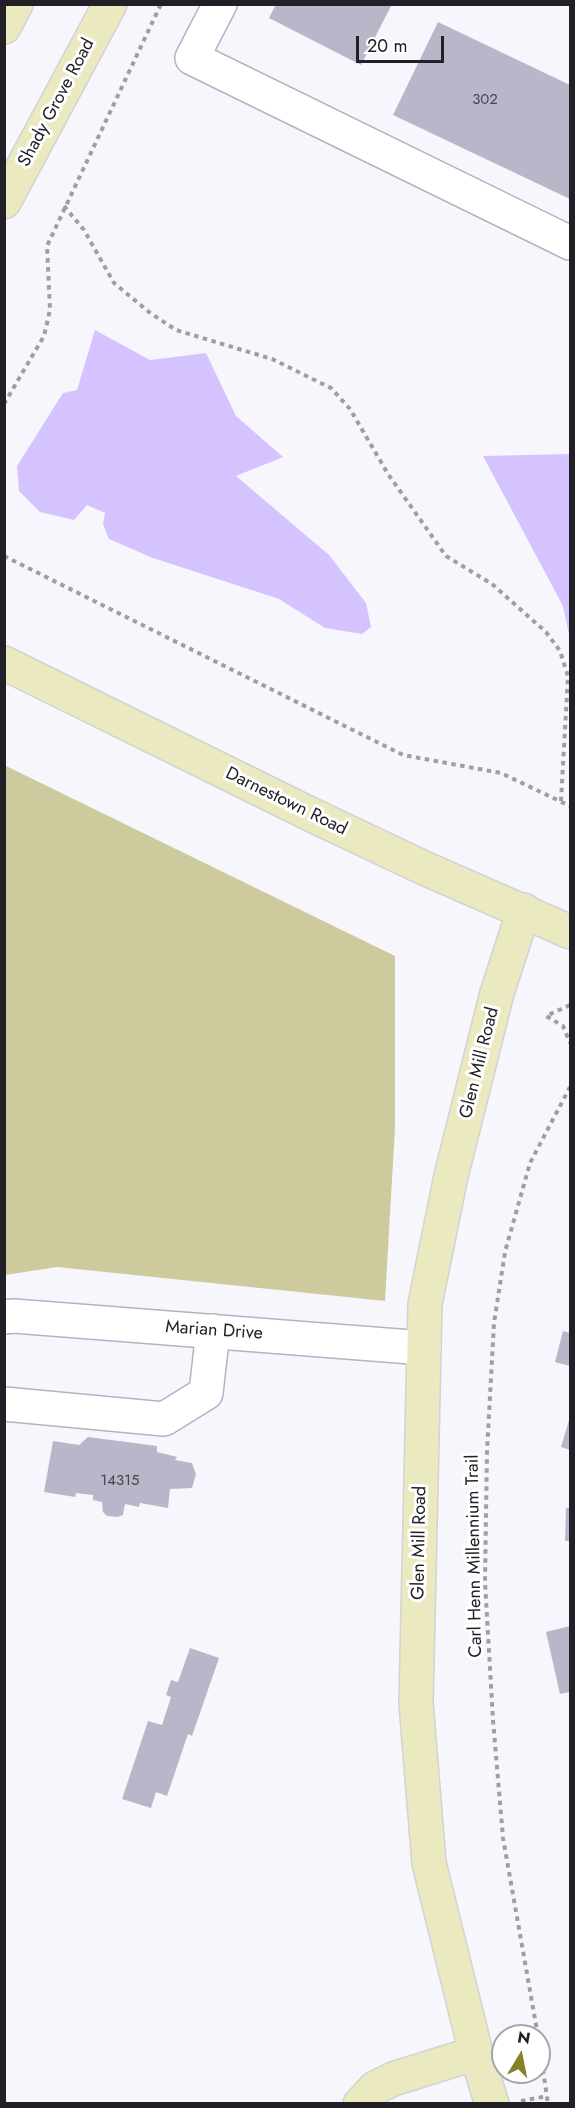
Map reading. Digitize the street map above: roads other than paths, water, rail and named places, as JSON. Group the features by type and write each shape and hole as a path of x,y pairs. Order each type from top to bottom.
{"main road":[{"path":"4,27 16,4"},
{"name":"Shady Grove Road","path":"4,202 110,4"},
{"name":"Darnestown Road","path":"4,663 312,815 424,868 570,932"},
{"name":"Glen Mill Road","path":"492,2103 476,2053 429,1863 416,1703 423,1348 425,1304 451,1176 497,993 524,910"},
{"path":"360,2103 375,2088 393,2079 476,2053"}],"street":[{"path":"220,4 192,58 570,243"},
{"name":"Marian Drive","path":"4,1317 423,1348"},
{"path":"4,1404 164,1419 206,1393 213,1331"}]}
